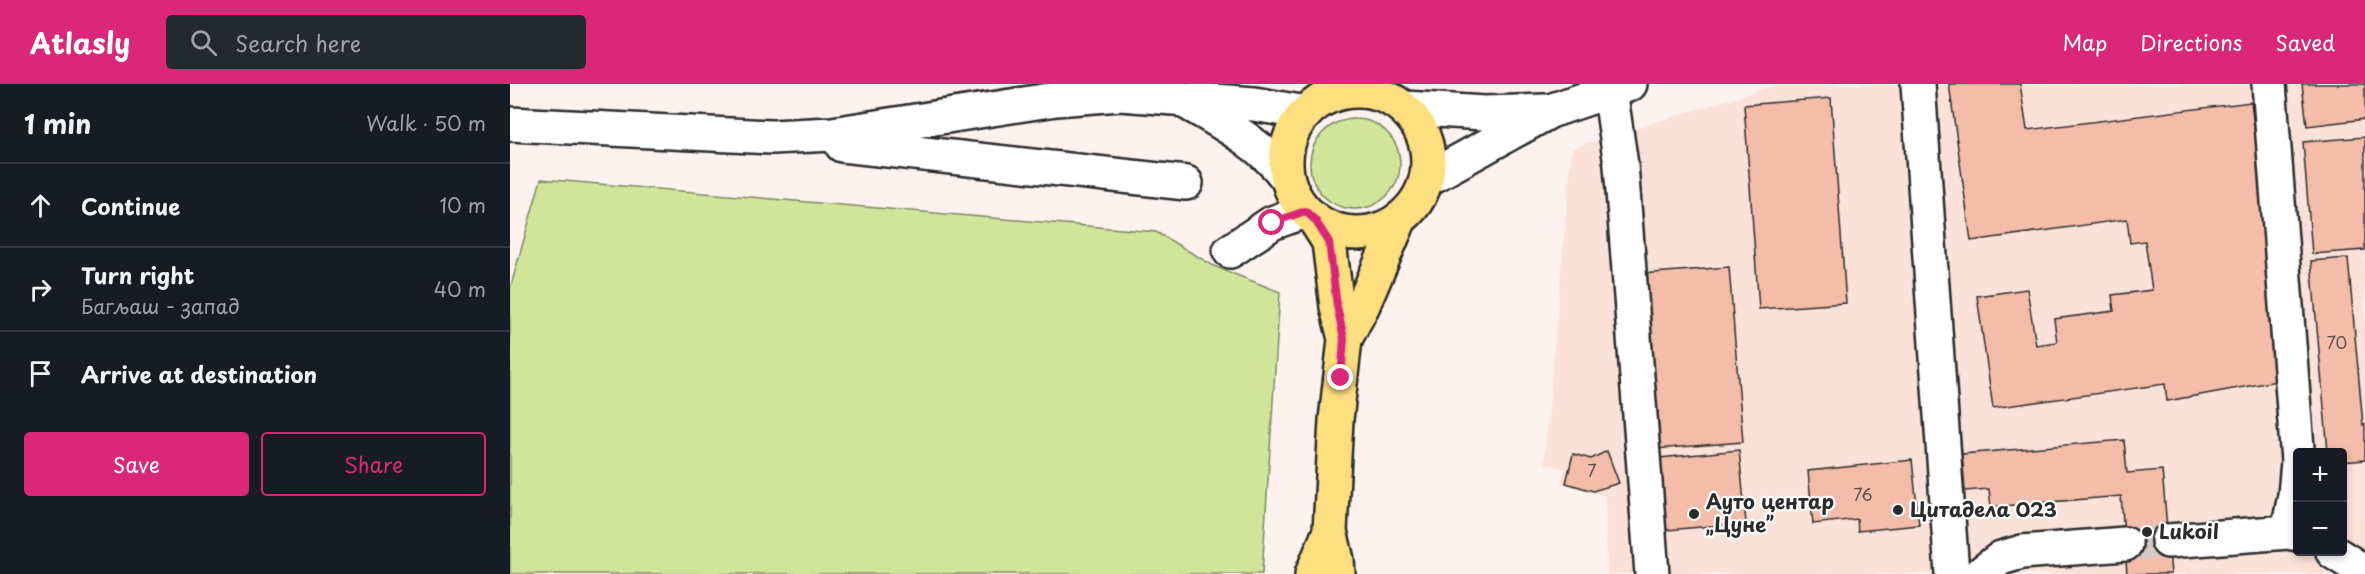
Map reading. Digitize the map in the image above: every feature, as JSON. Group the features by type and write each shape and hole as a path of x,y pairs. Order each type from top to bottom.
{"main road":[{"path":"1338,574 1330,531 1336,420 1344,339 1337,306 1329,242 1300,200 1287,150 1290,136 1322,98 1355,91 1369,92 1399,98 1419,125 1427,146 1429,168 1420,198 1399,221 1363,305 1344,339"},
{"path":"1300,200 1332,229 1350,234 1376,232 1399,221"},
{"path":"1312,574 1330,531"}],"street":[{"path":"1918,84 1952,574"},
{"path":"2270,84 2297,448"},
{"path":"1427,179 1550,111 1620,87 1621,165 1652,574"},
{"path":"772,137 842,133 1056,99 1120,94 1254,104 1322,98"},
{"path":"1180,98 1242,136 1277,164 1300,200 1272,223 1230,251"},
{"path":"1399,98 1484,113 1550,111"},
{"path":"510,124 772,137 1186,183"},
{"path":"2168,541 2293,533"},
{"path":"1980,574 2001,558 2022,552 2125,544"},
{"path":"2339,556 2365,572"}],"shaded area":[{"path":"1779,84 2365,84 2365,574 1607,574 1605,496 1561,483 1565,469 1544,463 1572,148"}],"green space":[{"path":"1355,119 1380,127 1392,139 1400,164 1392,189 1380,201 1355,209 1330,201 1318,189 1310,164 1318,139 1330,127"},
{"path":"541,179 1156,232 1214,266 1280,292 1262,574 510,574 510,289"}],"building":[{"path":"1949,84 2020,84 2027,130 2251,102 2268,245 2277,381 2167,401 2165,384 1993,408 1977,296 2027,289 2036,345 2057,342 2054,319 2114,311 2112,295 2152,290 2145,241 2130,243 2127,219 1971,241"},
{"path":"2302,84 2365,84 2365,119 2307,126"},
{"path":"1831,98 1846,303 1759,309 1744,105"},
{"path":"2365,137 2365,250 2312,254 2303,142"},
{"path":"2348,258 2363,425 2365,424 2365,460 2347,462 2347,448 2328,448 2311,261"},
{"path":"1729,267 1743,442 1655,449 1641,274"},
{"path":"2124,440 2127,473 2162,470 2171,574 2127,574 2121,496 1991,507 1989,489 1965,491 1962,454"},
{"path":"1739,450 1746,523 1656,531 1650,459"},
{"path":"1607,451 1619,483 1593,491 1566,483 1573,454 1591,459"},
{"path":"1912,460 1919,525 1858,531 1857,519 1813,524 1808,471"}],"tunnel":[{"path":"2125,544 2168,541"}],"place":[{"name":"Цитадела 023","path":"1898,510"},
{"name":"Ауто центар „Цуне”","path":"1694,514"},
{"name":"Lukoil","path":"2147,532"}],"route":[{"path":"1272,223 1305,211 1315,220 1329,242 1337,306 1344,339 1341,378"}]}
